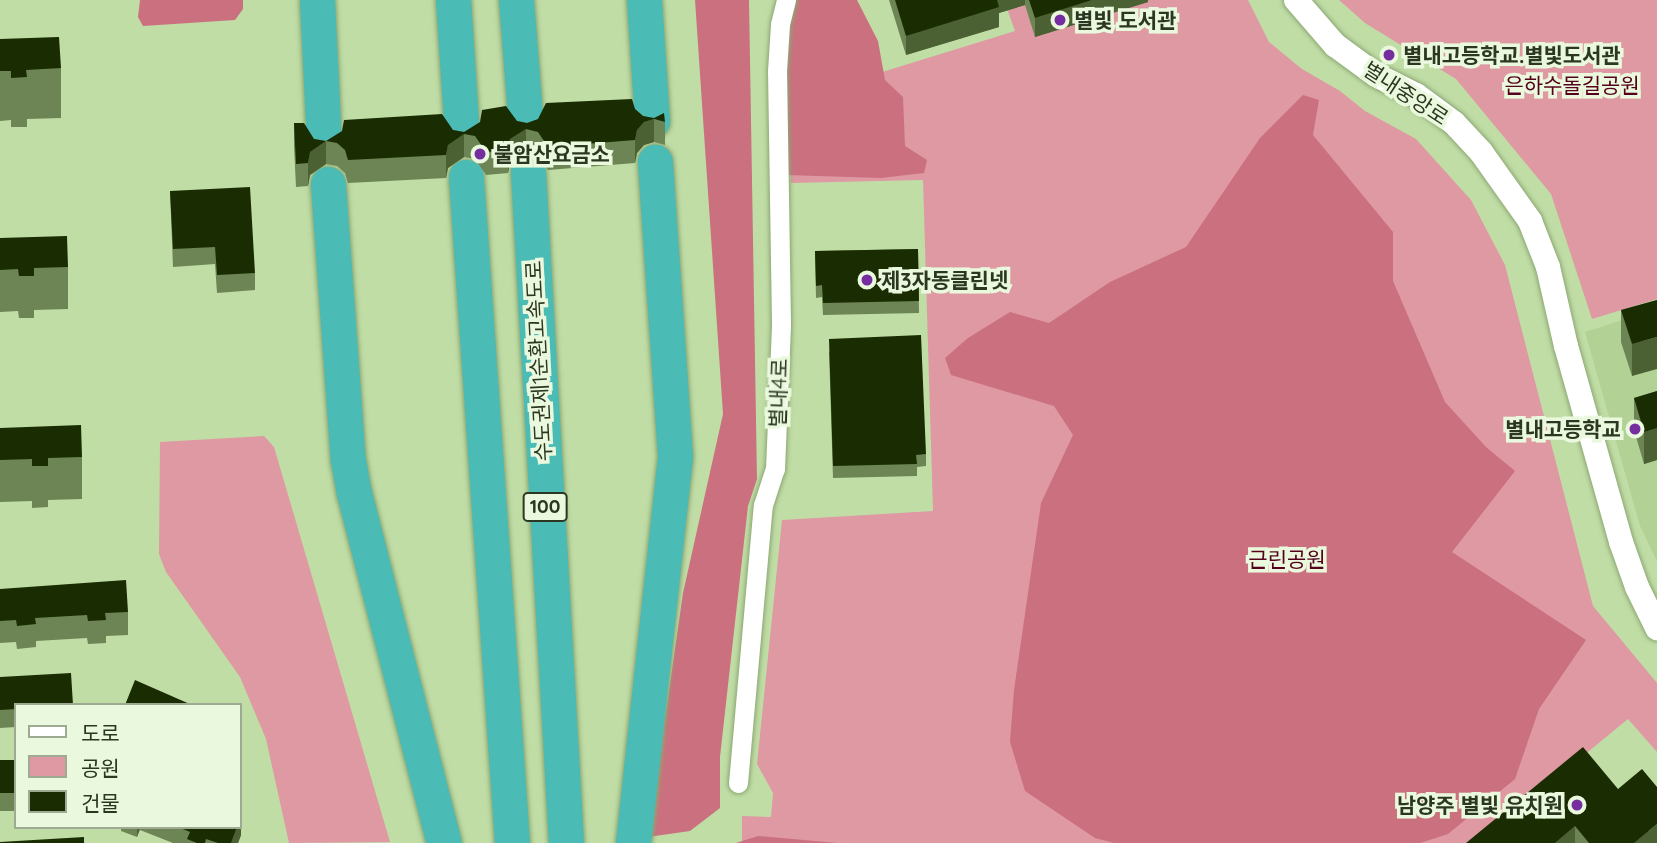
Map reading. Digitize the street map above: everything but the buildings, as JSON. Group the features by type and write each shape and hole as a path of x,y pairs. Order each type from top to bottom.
{"highway":[{"path":"317,0 324,144"},
{"path":"453,0 462,135"},
{"path":"516,0 526,126"},
{"path":"644,0 652,121"},
{"path":"633,843 675,456 655,162"},
{"name":"수도권제1순환고속도로","path":"528,172 566,843"},
{"path":"466,177 512,843"},
{"path":"328,184 352,482 444,843"}],"street":[{"name":"별내4로","path":"738,783 763,505 775,470 781,324 776,71 780,24 786,0"},
{"name":"별내중앙로","path":"1296,0 1335,45 1376,75 1416,95 1454,123 1481,152 1530,222 1548,267 1566,346 1621,542 1637,587 1657,628"}],"shaded area":[{"name":"별내고등학교","path":"1657,309 1657,561 1640,526 1585,332"}],"green space":[{"path":"140,0 243,0 243,9 235,20 143,26 138,17"},
{"path":"695,0 749,0 757,479 748,506 720,757 720,808 690,831 648,837 683,593 723,414"},
{"path":"792,0 857,0 878,41 885,80 903,97 905,146 927,160 924,173 881,178 786,175 786,18"},
{"name":"근린공원","path":"1004,0 1248,0 1269,42 1302,69 1340,91 1365,111 1416,139 1471,200 1505,265 1593,606 1657,683 1657,752 1628,719 1477,843 742,843 742,816 771,817 773,793 757,764 782,520 933,511 923,180 791,183 790,48 879,73 1015,31"},
{"name":"은하수돌길공원","path":"1339,0 1657,0 1657,299 1592,319 1551,194 1456,79 1365,23"},
{"path":"1303,95 1319,100 1313,135 1393,232 1393,281 1445,402 1486,447 1515,471 1452,552 1586,640 1539,709 1515,779 1448,834 1420,843 1114,843 1095,838 1025,791 1010,742 1014,690 1041,503 1073,435 1054,406 951,375 945,358 968,338 1010,312 1049,323 1110,282 1186,247 1260,138"},
{"path":"264,436 274,447 390,842 289,843 266,739 240,677 166,572 159,554 160,442"},
{"path":"758,836 837,843 736,843"}],"place":[{"name":"별빛 도서관","path":"1060,20"},
{"name":"별내고등학교.별빛도서관","path":"1389,55"},
{"name":"불암산요금소","path":"480,154"},
{"name":"제3자동클린넷","path":"867,280"},
{"name":"별내고등학교","path":"1635,429"},
{"name":"남양주 별빛 유치원","path":"1577,805"}]}
